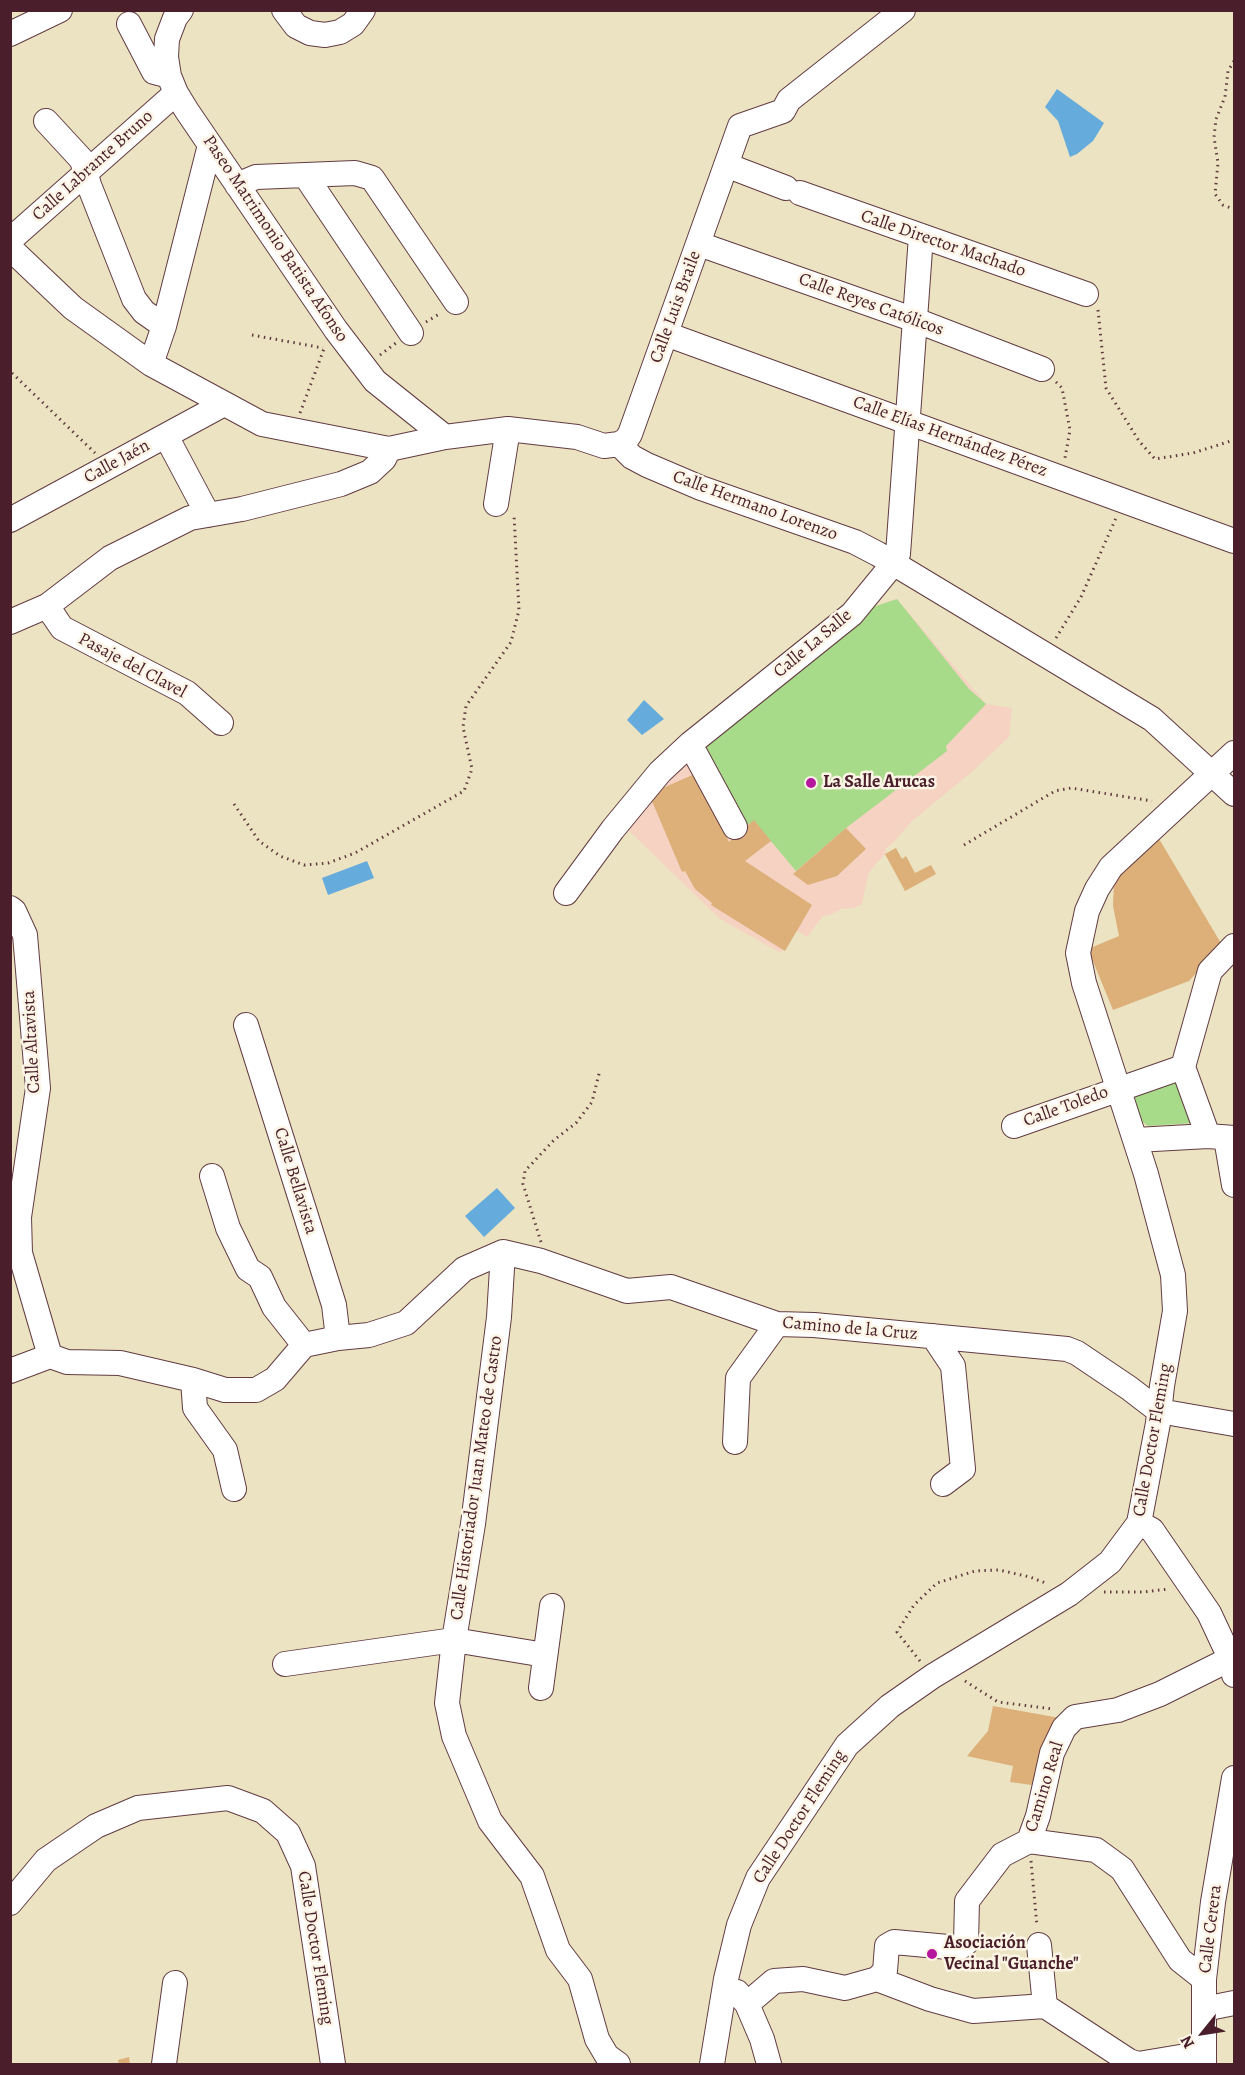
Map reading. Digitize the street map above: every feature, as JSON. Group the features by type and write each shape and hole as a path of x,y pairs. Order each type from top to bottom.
{"street":[{"path":"15,24 60,10"},
{"path":"173,84 166,57 167,39 175,18 181,10"},
{"path":"284,10 296,26 310,33 325,35 340,32 353,24 363,10"},
{"name":"Calle Luis Braile","path":"619,444 630,434 740,126 783,111 789,100 903,10"},
{"name":"Paseo Matrimonio Batista Afonso","path":"129,24 154,72 173,84 207,156 232,177 330,339 375,381 445,437"},
{"name":"Calle Labrante Bruno","path":"11,249 173,84"},
{"path":"46,121 82,160 89,185 134,299 144,312 164,326"},
{"path":"151,364 164,326 207,156"},
{"name":"Calle Director Machado","path":"726,165 921,237 1086,294"},
{"path":"232,177 355,173 372,178 456,302"},
{"path":"304,175 411,333"},
{"path":"921,237 898,554 893,564 1152,719 1234,794"},
{"name":"Calle Reyes Católicos","path":"699,244 915,320 1041,369"},
{"path":"11,249 73,308 151,364 262,424 389,449 445,437 508,429 577,436 604,446 619,444"},
{"name":"Calle Elías Hernández Pérez","path":"666,334 1234,541"},
{"name":"Calle Jaén","path":"10,520 224,404"},
{"path":"505,508 508,429"},
{"path":"166,436 208,515"},
{"name":"Calle Hermano Lorenzo","path":"619,444 632,457 647,465 701,488 855,542 893,564"},
{"path":"10,622 47,606 110,558 190,518 242,509 341,484 370,472 384,459 389,449"},
{"name":"Calle La Salle","path":"566,893 660,772 690,744 852,614 893,564"},
{"name":"Pasaje del Clavel","path":"47,606 62,628 187,693 222,723"},
{"path":"690,744 735,827"},
{"name":"Calle Doctor Fleming","path":"712,2064 726,1979 739,1925 758,1878 846,1745 890,1706 940,1672 1074,1589 1110,1562 1139,1523 1175,1311 1173,1275 1136,1140 1084,983 1077,953 1087,911 1111,867 1234,753"},
{"name":"Calle Altavista","path":"10,908 14,911 25,935 38,1088 15,1217 20,1253 50,1356"},
{"path":"1234,946 1210,971 1183,1067 1223,1137 1234,1185"},
{"name":"Calle Bellavista","path":"246,1025 334,1305 338,1338"},
{"name":"Calle Toledo","path":"1014,1126 1183,1067"},
{"path":"1136,1140 1223,1137"},
{"path":"212,1176 228,1228 248,1269 260,1276 274,1307 304,1345"},
{"path":"10,1371 50,1356 67,1362 120,1363 225,1390 256,1390 275,1379 304,1345 369,1335 406,1323 464,1269 503,1252"},
{"name":"Camino de la Cruz","path":"503,1252 541,1262 627,1291 671,1287 777,1324 814,1324 1067,1349 1077,1353 1159,1411"},
{"name":"Calle Historiador Juan Mateo de Castro","path":"503,1252 499,1317 474,1524 454,1640 447,1703 454,1736 490,1821 532,1875 558,1950 580,1979 597,2039 607,2056 618,2064"},
{"path":"735,1442 738,1378 777,1324"},
{"path":"933,1336 953,1366 963,1469 943,1484"},
{"path":"193,1380 195,1408 225,1450 234,1489"},
{"path":"1159,1411 1234,1424"},
{"path":"1075,1717 1118,1710 1233,1664 1209,1613 1152,1530 1139,1523"},
{"path":"541,1688 552,1606"},
{"path":"285,1664 454,1640 545,1655"},
{"name":"Camino Real","path":"1029,1841 1038,1816 1052,1753 1064,1728 1075,1717"},
{"name":"Calle Cerera","path":"1204,2059 1204,1979 1213,1902 1232,1809 1234,1778"},
{"name":"Calle Doctor Fleming","path":"10,1904 46,1860 96,1826 138,1808 228,1798 263,1811 288,1833 303,1866 333,2064"},
{"path":"747,2004 774,1981 803,1979 845,1988 877,1979 885,1971 887,1946 894,1942 959,1948 966,1943 967,1902 1002,1855 1029,1841 1096,1850 1122,1869 1180,1960 1204,1979"},
{"path":"1039,1945 1045,2006"},
{"path":"726,1979 747,2004 762,2039 769,2064"},
{"path":"877,1979 930,1999 973,2011 1045,2006 1129,2061 1138,2064 1204,2059"},
{"path":"165,2064 175,1983"},
{"path":"1204,2009 1234,2003"}],"path":[{"path":"1234,61 1228,71 1225,97 1216,119 1214,137 1218,164 1215,194 1223,205 1234,209"},
{"path":"1086,294 1098,309 1106,388 1139,441 1155,459 1193,453 1234,440"},
{"path":"252,335 330,339 294,430"},
{"path":"1041,369 1062,388 1070,430 1062,478"},
{"path":"12,374 109,466"},
{"path":"1046,656 1081,597 1124,500"},
{"path":"234,804 259,841 280,856 304,865 328,863 355,853 464,791 472,769 463,726 466,706 511,642 519,610 505,508"},
{"path":"964,845 1055,791 1071,788 1177,805"},
{"path":"541,1262 541,1238 523,1184 525,1171 555,1140 576,1123 592,1102 600,1070"},
{"path":"1075,1717 1062,1710 998,1702 972,1686 940,1672 897,1632 914,1605 937,1583 975,1571 999,1569 1074,1589 1086,1590 1143,1592 1175,1588 1188,1582"},
{"name":"Camino Real","path":"1029,1841 1039,1945"}],"shaded area":[{"name":"La Salle Arucas","path":"897,599 986,704 1012,708 1009,737 974,770 911,822 886,848 885,854 868,875 862,904 823,916 807,937 797,931 781,953 720,919 624,826 697,745 864,610"}],"green space":[{"path":"897,599 969,689 986,704 946,746 947,751 846,828 796,871 754,821 747,825 701,744 864,610"},
{"path":"1172,1077 1184,1082 1194,1123 1148,1126 1140,1120 1130,1096"}],"water":[{"path":"1057,89 1104,123 1093,141 1070,157 1058,121 1045,107"},
{"path":"644,700 664,719 642,735 627,720"},
{"path":"367,861 374,878 328,895 322,878"},
{"path":"497,1188 515,1208 484,1237 465,1216"}],"building":[{"path":"697,773 729,842 754,820 771,841 745,861 812,905 785,951 711,905 712,903 695,889 685,871 682,872 649,794"},
{"path":"846,828 866,849 837,876 808,885 793,874"},
{"path":"1158,837 1222,945 1189,981 1113,1010 1088,949 1119,936 1113,906 1114,881"},
{"path":"896,848 902,859 906,856 915,873 931,865 936,874 905,891 885,854"},
{"path":"993,1706 1060,1718 1039,1786 1010,1782 1013,1766 967,1756 988,1731"},
{"path":"129,2057 130,2064 119,2064 118,2060"}],"place":[{"name":"La Salle Arucas","path":"811,783"},
{"name":"Asociación Vecinal \"Guanche\"","path":"932,1954"}]}
